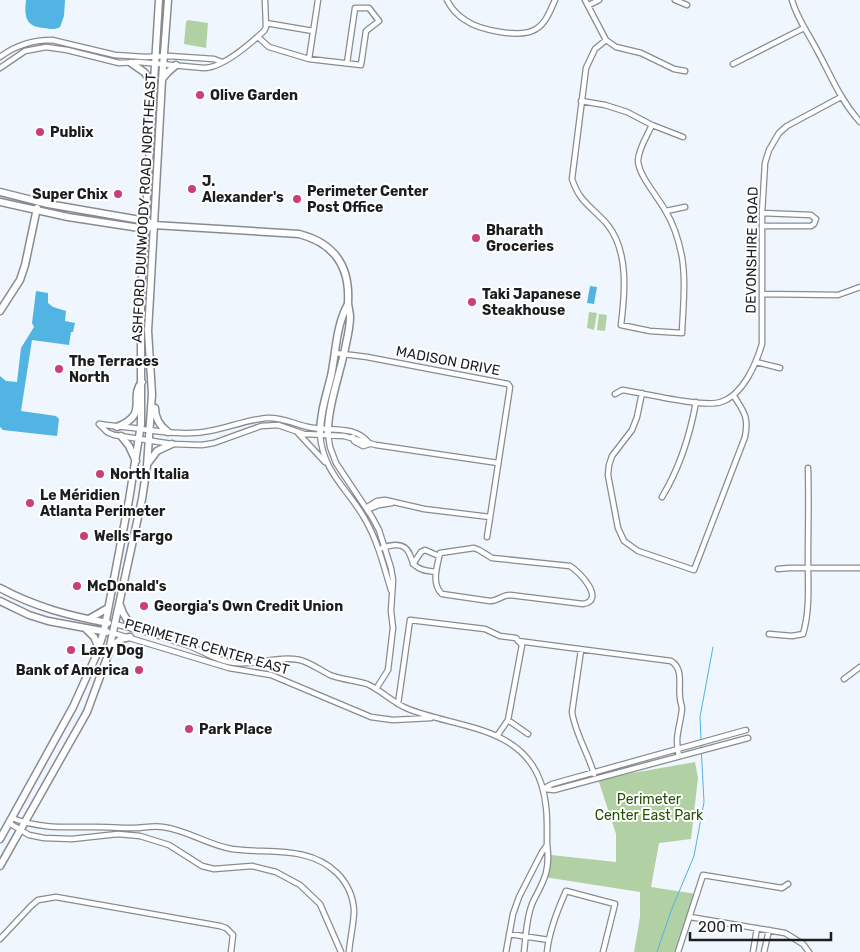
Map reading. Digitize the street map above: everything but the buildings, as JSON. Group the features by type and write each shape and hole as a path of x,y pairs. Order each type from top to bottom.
{"main road":[{"name":"ASHFORD DUNWOODY ROAD NORTHEAST","path":"0,840 73,706 99,648 106,623 141,429 140,292 146,229 159,0"},
{"name":"ASHFORD DUNWOODY ROAD NORTHEAST","path":"0,866 87,712 102,674 110,648 142,499 150,430 152,382 148,331 168,0"},
{"path":"132,63 144,72 153,84"},
{"path":"162,80 176,65"},
{"path":"0,192 38,202 146,221 154,225 300,234 312,237 327,245 342,266 348,286 350,316 344,354 330,412 328,431"},
{"path":"0,202 90,221 146,229 154,225"},
{"path":"0,311 20,280 38,202"},
{"path":"320,431 322,409 342,315 348,304"},
{"path":"149,348 154,362 156,377 155,414 158,422 168,432"},
{"path":"117,427 129,421 137,409 138,387 142,382"},
{"path":"120,436 129,446 136,461"},
{"path":"147,466 157,451 172,444"},
{"path":"1,592 44,609 114,624"},
{"path":"0,601 38,618 57,624 113,633"},
{"path":"120,604 121,610 132,628"},
{"path":"89,619 108,608"},
{"path":"85,628 92,634 99,648"},
{"path":"110,648 120,640 130,637"}],"street":[{"path":"0,57 9,50 23,44 41,40 52,40 115,54 155,60 163,64 209,68 227,60 258,37 266,27 265,0"},
{"path":"309,59 318,0"},
{"path":"446,0 457,15 467,22 508,33 524,34 535,31 544,23 555,0"},
{"path":"585,0 606,40 616,47 641,53 674,69 685,71"},
{"path":"588,5 599,0"},
{"path":"675,0 687,5"},
{"path":"792,0 796,15 841,97 860,122"},
{"path":"258,37 268,47 309,59 361,65 366,31 379,21 369,8 355,8 347,63"},
{"path":"266,23 313,31"},
{"path":"733,64 804,28"},
{"path":"606,40 595,49 586,68 572,178 583,202 608,226 618,244 624,268 621,325 650,331 682,333 685,288 682,256 666,211 641,172 638,161 641,147 652,125"},
{"path":"0,68 25,51 46,47 67,50 108,61 132,63 155,60 164,56 214,59 222,62"},
{"name":"DEVONSHIRE ROAD","path":"734,396 756,362 762,344 762,212 765,163 769,150 779,133 787,126 841,97"},
{"path":"582,101 619,109 683,137"},
{"path":"666,211 685,207"},
{"path":"762,212 811,215 816,219 811,226 762,226"},
{"path":"762,294 838,295 860,287"},
{"name":"MADISON DRIVE","path":"335,353 508,384 510,387 488,537"},
{"path":"756,362 780,368"},
{"path":"614,394 622,390 642,393 696,402 720,402 734,396 744,412 748,424 745,437 694,570 638,551 624,541 618,528 608,475 609,465 612,456 632,430 642,393"},
{"path":"662,497 687,440 696,402"},
{"path":"320,431 289,420 275,418 260,419 201,433 168,432 99,424 107,432 120,436 172,444 207,444 264,426 281,426 304,434 320,431 354,432 364,437 370,444"},
{"path":"295,430 327,464"},
{"path":"320,431 322,449 327,464 334,477 367,522 392,593"},
{"path":"328,431 353,437 370,444 498,463"},
{"path":"328,431 330,447 337,466 367,508 385,547 393,576 391,611 393,626 388,666 385,676 376,689"},
{"path":"768,634 792,636 803,634 807,617 808,468"},
{"path":"360,512 381,500 424,509 490,517"},
{"path":"378,550 393,545 403,547 408,550 413,564 420,569 436,572"},
{"path":"474,548 492,558 570,566 575,569 589,586 592,598 588,603 583,604 510,595 504,595 496,601 490,602 445,596 437,588 436,572 440,553 474,548"},
{"path":"413,564 421,552 425,550 439,556"},
{"path":"778,569 860,568"},
{"path":"398,704 410,620 485,629 500,636 516,638 522,645 508,720 497,736"},
{"name":"PERIMETER CENTER EAST","path":"114,624 193,647 208,656 227,662 244,664 284,659 313,664 334,676 360,682 376,689 398,704 413,711 461,723 497,736 514,746 538,775 549,818 547,845 549,854 546,874 528,917 524,952"},
{"name":"PERIMETER CENTER EAST","path":"113,633 220,666 272,675 377,719 438,718"},
{"path":"518,641 671,661 675,664 680,680 682,709 678,721 677,749 679,756"},
{"path":"160,647 176,647 181,643"},
{"path":"581,650 572,712 595,779"},
{"path":"220,666 253,666 260,662"},
{"path":"844,679 860,667"},
{"path":"508,720 528,734"},
{"path":"543,789 552,784 746,730"},
{"path":"543,789 554,790 748,738"},
{"path":"11,821 57,828 168,827 223,847 238,850 286,851 323,862 343,879 349,889 354,913 349,952"},
{"path":"11,821 20,830 35,837 75,839 127,834 162,842 202,866 214,869 252,866 271,870 288,878 310,893 320,904 341,952"},
{"path":"117,828 127,834"},
{"path":"107,835 114,833 117,828"},
{"name":"PERIMETER CENTER EAST","path":"506,952 518,897 547,845"},
{"path":"678,952 703,875 782,888 788,884"},
{"path":"548,952 548,940 557,909 566,891 616,904 603,952"},
{"path":"0,939 30,906 38,900 56,897 220,926 226,928 233,935 231,952"},
{"path":"690,917 784,933 803,944 809,952"},
{"path":"753,952 757,928"},
{"path":"764,952 769,930"},
{"path":"509,934 548,940"}],"green space":[{"path":"188,20 208,23 206,48 184,44 186,22"},
{"path":"589,312 597,313 594,330 587,328"},
{"path":"599,314 607,315 605,331 597,330"},
{"name":"Perimeter Center East Park","path":"695,762 698,778 691,839 659,843 651,887 696,894 679,952 634,952 640,917 640,892 544,877 551,855 616,862 616,834 598,779"}],"water":[{"path":"26,0 65,0 64,16 60,27 48,29 33,26 26,16"},
{"path":"590,286 597,287 594,304 587,303"},
{"path":"36,291 48,293 48,303 53,307 66,311 65,321 75,323 69,345 32,340 21,411 56,416 59,419 57,436 3,430 0,427 0,376 6,381 17,382 21,348 34,327 32,323"}],"waterway":[{"path":"701,740 700,717 713,647"},
{"path":"657,952 671,911 694,856 704,802 701,744"}],"place":[{"name":"Olive Garden","path":"200,95"},
{"name":"Publix","path":"40,132"},
{"name":"J. Alexander's","path":"192,189"},
{"name":"Super Chix","path":"118,194"},
{"name":"Perimeter Center Post Office","path":"297,199"},
{"name":"Bharath Groceries","path":"476,238"},
{"name":"Taki Japanese Steakhouse","path":"472,302"},
{"name":"The Terraces North","path":"59,369"},
{"name":"North Italia","path":"100,474"},
{"name":"Le Méridien Atlanta Perimeter","path":"30,503"},
{"name":"Wells Fargo","path":"84,536"},
{"name":"McDonald's","path":"77,586"},
{"name":"Georgia's Own Credit Union","path":"144,606"},
{"name":"Lazy Dog","path":"71,650"},
{"name":"Bank of America","path":"139,670"},
{"name":"Park Place","path":"189,729"}]}
